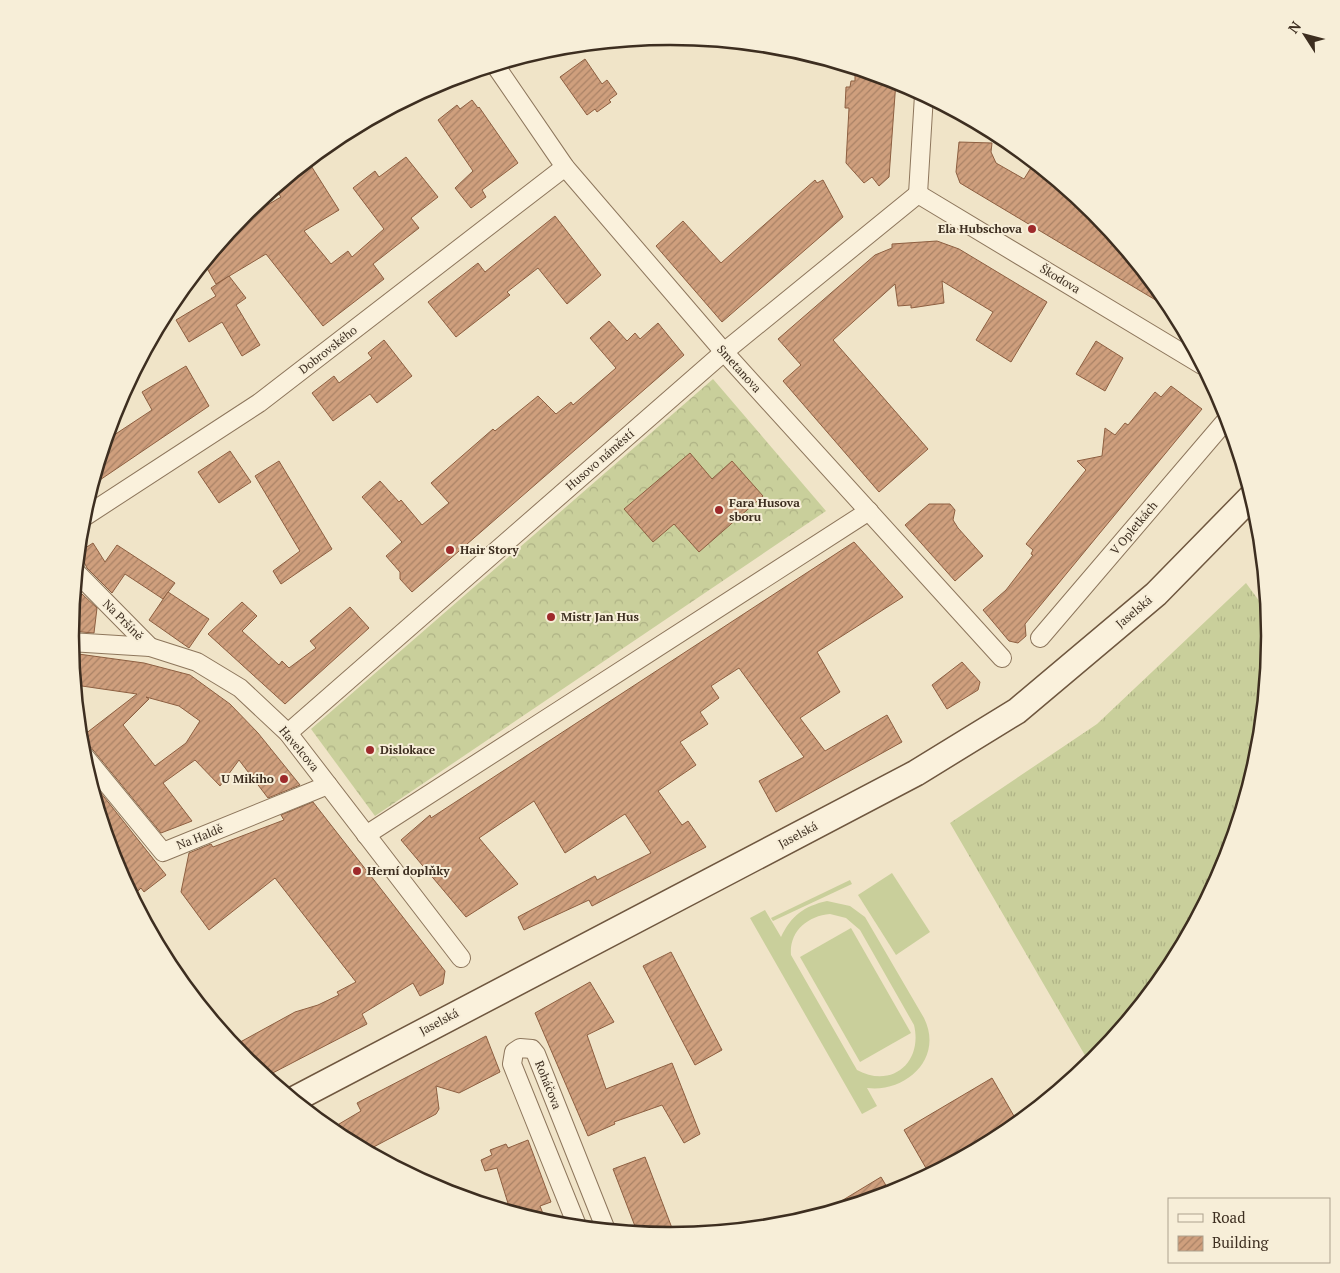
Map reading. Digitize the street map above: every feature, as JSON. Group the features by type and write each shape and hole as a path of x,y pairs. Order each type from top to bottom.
{"street":[{"name":"Smetanova","path":"499,70 565,166 724,352 1002,658"},
{"path":"918,194 924,102"},
{"name":"Dobrovského","path":"92,512 259,403 565,166"},
{"name":"Husovo náměstí","path":"288,733 724,352 918,194"},
{"name":"Škodova","path":"918,194 1192,359"},
{"name":"V Opletkách","path":"1040,638 1222,425"},
{"name":"Jaselská","path":"299,1097 916,773 1017,712 1156,594 1246,503"},
{"path":"366,835 869,511"},
{"name":"Na Pršíně","path":"82,578 150,647"},
{"name":"Havelcova","path":"79,643 150,647 197,662 240,688 288,733 461,958"},
{"name":"Na Haldě","path":"94,767 163,852 328,785"},
{"name":"Roháčova","path":"575,1220 512,1064 514,1052 520,1048 532,1049 536,1054 604,1224"}],"green space":[{"path":"713,379 826,511 375,816 311,729"},
{"path":"1246,583 1260,602 1262,636 1260,675 1250,752 1230,827 1201,898 1162,965 1115,1027 1086,1057 950,823 1097,724"},
{"path":"892,873 930,932 896,955 858,895"},
{"path":"850,880 852,884 773,921 771,918"},
{"path":"827,901 850,906 865,917 924,1018 929,1033 929,1047 925,1059 918,1070 907,1079 895,1085 867,1088 877,1106 862,1114 750,918 765,910 781,937 789,923 799,913","holes":["830,914 846,918 860,930 914,1025 916,1038 914,1050 909,1061 893,1074 882,1076 870,1075 857,1070 791,955 791,947 796,932 807,922 822,915"]},
{"path":"851,928 911,1033 860,1062 800,957"}],"building":[{"path":"585,59 602,84 607,80 617,94 609,100 611,102 597,112 595,109 587,115 560,77"},
{"path":"855,75 895,90 889,177 879,186 872,177 864,183 846,163 849,108 845,108 846,87 850,87 851,81 855,81"},
{"path":"472,100 479,107 518,163 482,190 486,197 471,208 455,188 473,171 438,120 457,105 460,109"},
{"path":"959,142 992,143 991,152 996,163 1024,179 1031,168 1088,218 1115,246 1157,301 960,183 956,172"},
{"path":"406,157 438,197 411,218 419,228 373,264 384,279 323,326 266,254 216,284 207,268 225,246 263,207 281,197 279,193 280,192 311,166 339,210 304,231 331,264 348,251 352,257 384,229 353,188 375,171 379,177"},
{"path":"815,180 817,183 823,180 843,217 722,322 656,246 683,221 721,263"},
{"path":"555,216 601,275 567,304 538,268 507,292 510,295 456,337 428,302 478,263 485,272"},
{"path":"937,241 959,249 1047,302 1011,362 976,340 993,312 942,281 944,303 911,308 911,305 898,306 895,284 833,340 928,449 879,492 783,381 801,365 778,339 875,255 892,248 892,244"},
{"path":"229,276 246,298 236,305 260,345 242,356 222,322 189,342 176,320 216,296 211,288"},
{"path":"609,321 627,341 635,333 640,339 658,323 684,355 412,592 400,579 400,572 386,556 402,542 362,497 380,481 399,502 401,500 422,525 449,503 431,483 493,429 495,431 538,396 556,414 571,402 573,405 616,368 590,338"},
{"path":"384,340 412,376 377,403 370,394 333,421 312,393 334,376 339,383 372,358 368,353"},
{"path":"1096,341 1123,358 1105,391 1076,374"},
{"path":"186,366 209,406 100,480 114,435 152,410 142,392"},
{"path":"1171,386 1202,409 1025,624 1026,636 1018,643 1009,641 983,610 1006,590 1033,555 1031,554 1033,550 1026,544 1086,470 1077,461 1102,456 1105,428 1115,435 1125,423 1128,425 1155,392 1161,397"},
{"path":"230,451 251,482 219,503 198,472"},
{"path":"690,453 712,479 732,461 763,496 699,552 674,524 653,542 624,509"},
{"path":"279,461 332,549 281,584 273,571 300,551 255,476"},
{"path":"929,504 950,504 955,510 953,520 958,528 983,556 955,581 905,525"},
{"path":"854,542 903,597 817,652 840,692 800,718 825,751 887,715 902,742 776,812 759,781 804,757 739,668 711,686 719,698 700,712 708,724 680,742 696,765 658,791 682,825 688,821 706,847 592,906 589,900 524,930 518,917 595,876 597,880 651,853 625,814 565,853 534,801 479,838 518,884 466,917 401,840 430,815 431,818"},
{"path":"93,543 105,562 117,545 175,583 163,599 125,574 112,593 87,568 84,561 86,548"},
{"path":"168,592 209,619 189,648 149,620"},
{"path":"82,594 97,608 94,633 79,632 80,597"},
{"path":"242,602 257,616 242,631 279,665 282,661 289,668 316,648 310,641 350,607 369,628 285,704 208,634"},
{"path":"79,654 144,663 190,675 230,704 258,733 300,785 268,798 239,760 220,786 195,760 163,783 192,821 161,833 89,745 87,733 137,694 81,686","holes":["146,697 179,706 200,721 186,743 155,766 123,725 149,699"]},
{"path":"962,662 980,682 978,690 947,709 932,685"},
{"path":"99,791 166,875 144,892 141,888 137,892 110,827"},
{"path":"313,802 445,971 443,984 420,996 413,983 362,1014 367,1024 272,1073 240,1042 295,1012 318,1005 339,995 337,992 356,982 275,878 209,930 181,892 189,853 211,844 213,847 284,820 281,815"},
{"path":"671,952 722,1050 695,1065 643,966"},
{"path":"590,982 614,1022 587,1035 606,1089 672,1063 700,1134 684,1143 662,1105 614,1122 615,1124 588,1136 535,1013"},
{"path":"486,1036 500,1072 459,1093 436,1086 439,1109 436,1114 372,1148 337,1125 361,1111 357,1103"},
{"path":"992,1078 1015,1117 966,1149 927,1169 904,1130"},
{"path":"528,1140 551,1202 540,1206 543,1214 509,1206 497,1168 485,1171 481,1160 492,1155 490,1150 506,1144 508,1148"},
{"path":"645,1157 672,1228 635,1227 613,1169"},
{"path":"881,1177 887,1187 860,1197 838,1203"}],"place":[{"name":"Ela Hubschova","path":"1032,229"},
{"name":"Fara Husova sboru","path":"719,510"},
{"name":"Hair Story","path":"450,550"},
{"name":"Mistr Jan Hus","path":"551,617"},
{"name":"Dislokace","path":"370,750"},
{"name":"U Mikiho","path":"284,779"},
{"name":"Herní doplňky","path":"357,871"}]}
